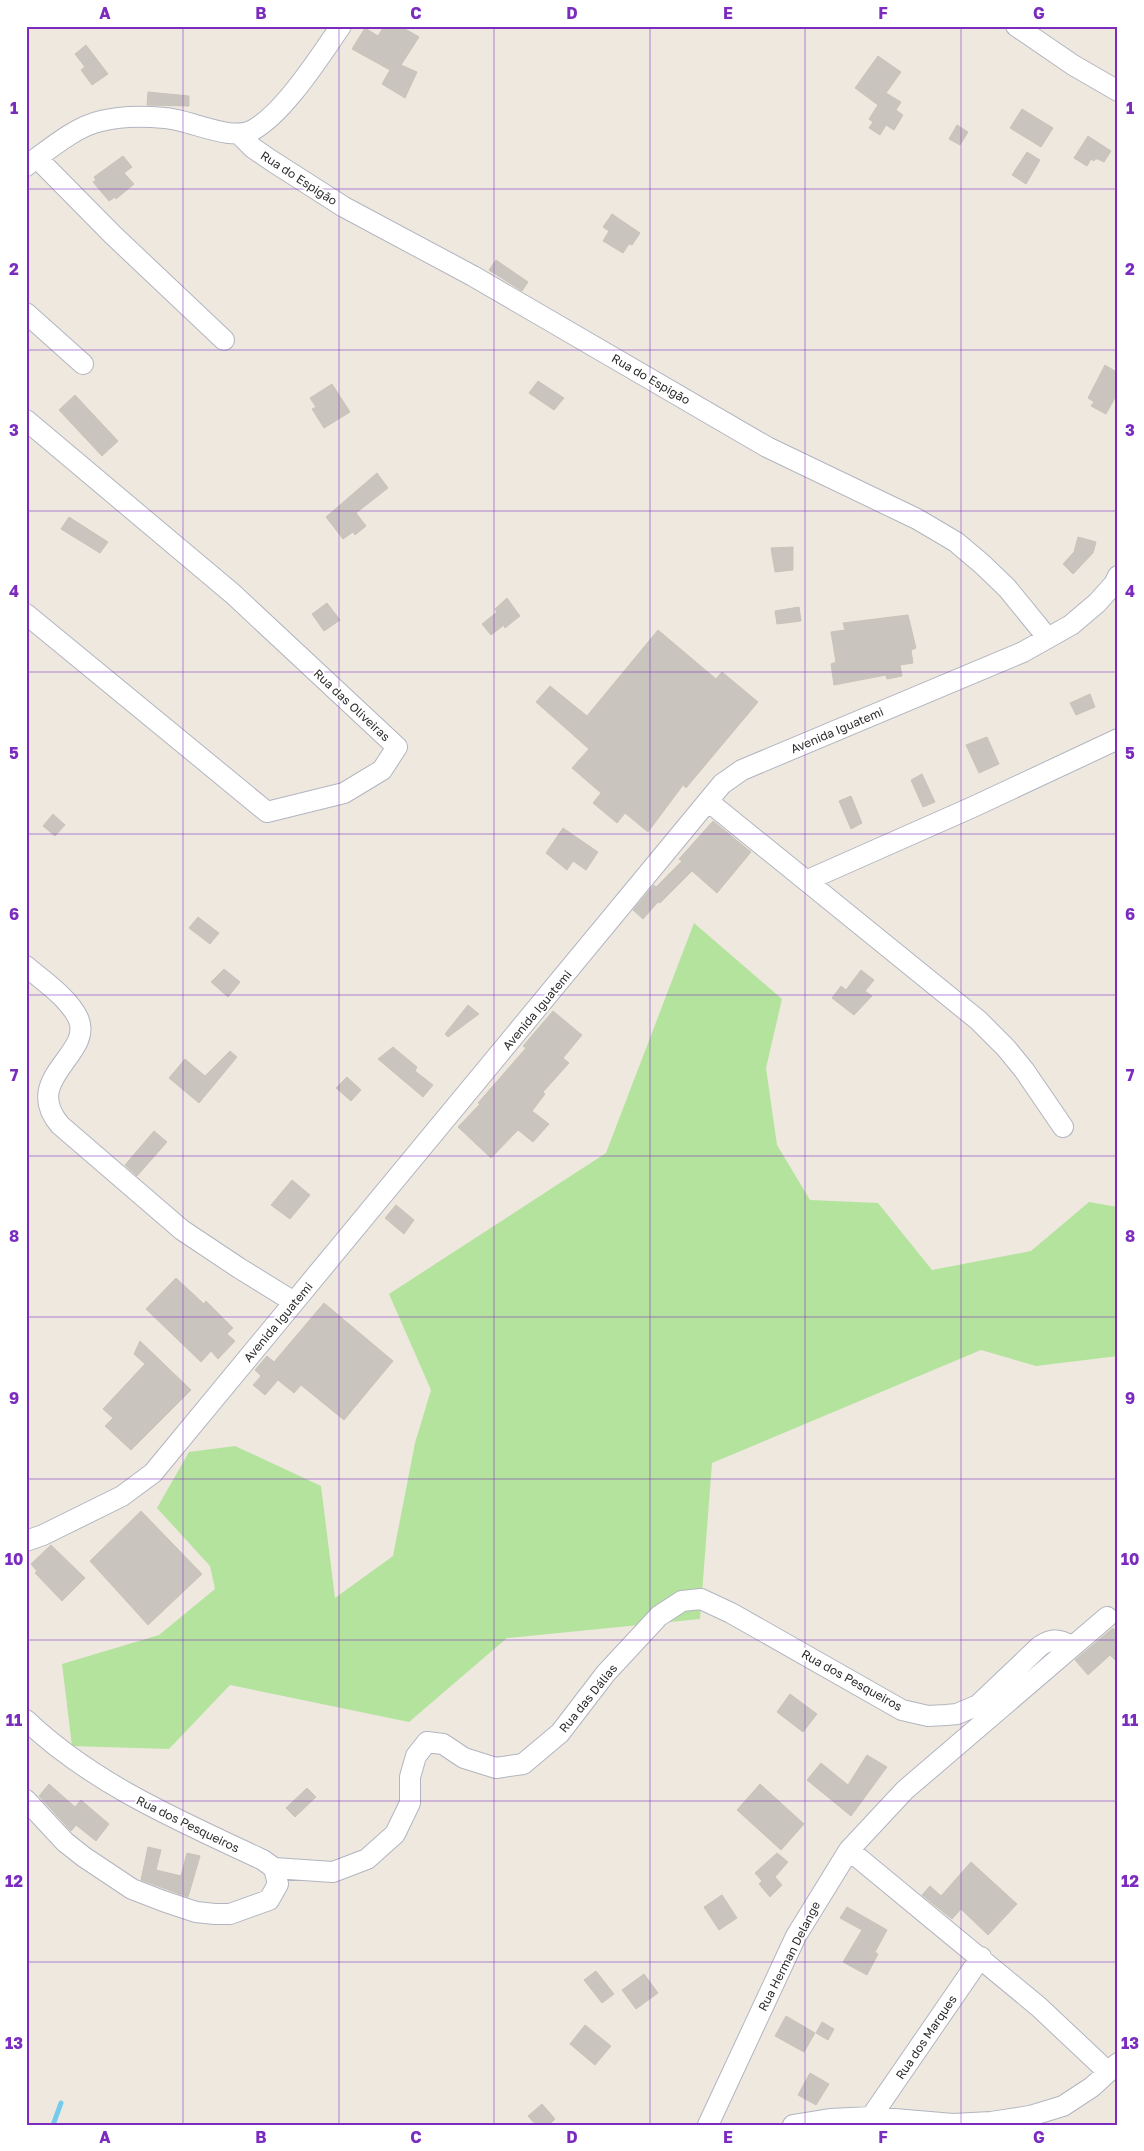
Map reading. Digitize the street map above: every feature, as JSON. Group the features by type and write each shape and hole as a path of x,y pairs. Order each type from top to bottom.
{"street":[{"path":"224,340 113,235 32,162 82,128 99,121 116,118 165,118 188,121 240,135 253,130 288,98 341,26"},
{"path":"1016,26 1073,65 1118,91"},
{"name":"Rua do Espigão","path":"240,135 253,148 344,207 473,276 767,447 908,515 956,542 1007,588 1047,637"},
{"path":"26,313 83,364"},
{"name":"Rua das Oliveiras","path":"26,420 234,594 397,747 382,770 344,793 267,812 26,614"},
{"name":"Avenida Iguatemi","path":"26,1541 43,1535 122,1496 153,1473 722,784 742,770 1023,652 1071,625 1097,603 1114,584 1118,576"},
{"path":"808,880 976,806 1118,739"},
{"path":"709,802 808,880 978,1020 1006,1048 1024,1070 1063,1128"},
{"path":"26,966 71,1008 80,1026 80,1035 51,1083 47,1096 52,1116 182,1230 294,1302"},
{"name":"Rua das Dálias","path":"274,1868 333,1872 367,1859 395,1834 410,1802 410,1777 416,1756 427,1742 443,1744 464,1758 496,1768 524,1764 560,1733 606,1673 659,1616 682,1601 701,1599 731,1613"},
{"name":"Rua dos Pesqueiros","path":"731,1613 902,1710 928,1716 957,1714 978,1705 1040,1646 1049,1640 1061,1640 1072,1646"},
{"name":"Rua Herman Delange","path":"708,2125 796,1936 849,1850 905,1790 1107,1617"},
{"name":"Rua dos Pesqueiros","path":"26,1720 80,1763 150,1808 262,1860 274,1868"},
{"path":"26,1800 65,1842 132,1889 196,1912 230,1914 269,1900 278,1884 274,1868"},
{"path":"793,2125 830,2119 871,2117 953,2124 991,2122 1030,2116 1063,2106 1092,2087 1113,2068 981,1957 849,1850"},
{"name":"Rua dos Marques","path":"871,2117 981,1957"}],"green space":[{"path":"694,923 782,999 766,1068 777,1145 810,1200 878,1203 932,1270 1031,1251 1089,1202 1118,1207 1118,1356 1036,1366 981,1350 712,1463 700,1619 507,1638 409,1722 230,1685 169,1749 72,1746 62,1664 159,1635 215,1589 210,1566 157,1508 189,1452 235,1446 321,1486 335,1598 393,1556 415,1443 431,1390 389,1294 606,1153"}],"building":[{"path":"384,26 400,26 419,37 401,65 417,72 405,98 382,84 390,70 352,49 365,28 378,36"},
{"path":"86,45 108,74 92,85 81,70 85,67 75,54"},
{"path":"878,56 901,72 886,93 901,102 896,110 903,115 894,130 886,125 880,135 869,128 873,122 869,119 878,105 855,88"},
{"path":"148,92 189,96 189,106 147,105"},
{"path":"1022,109 1053,128 1041,147 1010,128"},
{"path":"957,125 968,132 960,145 949,139"},
{"path":"1088,136 1111,151 1104,162 1098,159 1094,161 1091,159 1087,166 1074,158"},
{"path":"1027,152 1040,160 1026,184 1012,175"},
{"path":"123,156 132,167 124,173 134,184 116,199 115,197 109,201 93,182 96,180 94,177"},
{"path":"612,214 640,233 632,245 629,244 623,253 603,241 609,231 603,227"},
{"path":"496,260 528,282 522,291 489,270"},
{"path":"1105,365 1118,373 1118,392 1106,414 1091,406 1094,402 1088,398"},
{"path":"538,381 564,398 554,410 529,393"},
{"path":"332,384 350,412 324,428 312,409 316,407 310,398"},
{"path":"75,395 118,441 102,456 59,410"},
{"path":"377,473 388,488 356,513 366,526 355,535 353,532 343,539 326,517"},
{"path":"69,517 108,542 100,553 61,529"},
{"path":"1078,537 1096,542 1093,553 1073,574 1063,564 1074,552"},
{"path":"793,547 793,570 775,572 771,548"},
{"path":"507,598 520,616 505,628 504,625 491,635 482,624 497,612 495,609"},
{"path":"327,603 340,620 324,631 312,614"},
{"path":"799,607 801,621 777,624 775,611"},
{"path":"908,615 916,648 911,650 913,663 900,665 902,676 887,679 886,675 834,685 831,664 836,662 831,632 845,630 843,623"},
{"path":"658,630 716,679 722,672 758,702 686,788 683,785 648,832 625,813 617,823 593,803 601,793 572,768 589,749 536,702 550,686 587,716"},
{"path":"1090,694 1095,707 1076,715 1070,703"},
{"path":"987,737 999,764 979,773 966,745"},
{"path":"922,774 935,802 923,807 911,780"},
{"path":"851,796 862,823 851,829 839,801"},
{"path":"53,814 65,825 55,836 43,826"},
{"path":"713,821 751,852 717,893 692,871 660,903 658,902 643,919 633,910 654,885 656,887 682,861 679,859"},
{"path":"563,828 598,852 586,870 573,861 567,870 546,853"},
{"path":"198,917 219,933 210,944 189,928"},
{"path":"224,969 240,982 228,997 211,982"},
{"path":"861,970 874,980 865,991 872,996 854,1015 832,998 841,986 846,990"},
{"path":"468,1005 479,1014 448,1037 445,1034"},
{"path":"553,1011 582,1035 563,1058 569,1063 543,1092 545,1094 532,1111 549,1124 533,1142 518,1130 491,1158 458,1127 480,1104 478,1103 526,1048 523,1046"},
{"path":"393,1047 417,1067 415,1071 433,1085 423,1097 378,1059"},
{"path":"230,1051 237,1057 199,1103 169,1078 185,1059 205,1076"},
{"path":"347,1077 361,1090 351,1101 336,1088"},
{"path":"154,1131 167,1142 137,1176 125,1165"},
{"path":"292,1180 310,1195 290,1219 271,1205"},
{"path":"396,1205 414,1220 404,1234 385,1218"},
{"path":"176,1278 204,1304 206,1301 233,1328 227,1334 235,1341 218,1359 211,1351 201,1362 146,1309"},
{"path":"324,1303 393,1361 344,1420 301,1385 294,1393 278,1380 265,1395 253,1385 261,1376 255,1370 267,1356 274,1362"},
{"path":"140,1341 191,1390 131,1450 105,1426 113,1418 103,1409 145,1364 134,1354"},
{"path":"141,1511 202,1574 148,1625 90,1561"},
{"path":"51,1545 85,1578 62,1601 35,1573 37,1571 31,1564"},
{"path":"1113,1628 1118,1634 1118,1663 1110,1655 1088,1675 1075,1660"},
{"path":"790,1694 817,1714 803,1732 777,1712"},
{"path":"867,1755 887,1767 851,1816 807,1780 821,1763 848,1785"},
{"path":"49,1784 75,1807 81,1800 109,1824 96,1841 76,1825 71,1831 39,1796"},
{"path":"760,1784 804,1824 781,1850 737,1810"},
{"path":"307,1788 316,1797 295,1817 286,1808"},
{"path":"148,1847 161,1850 156,1870 181,1876 187,1853 200,1856 188,1897 141,1880"},
{"path":"777,1853 788,1862 775,1877 782,1885 770,1897 759,1884 762,1881 755,1873"},
{"path":"971,1862 1017,1904 988,1935 961,1909 952,1919 922,1895 930,1886 941,1896"},
{"path":"722,1895 737,1918 719,1930 704,1907"},
{"path":"847,1907 887,1930 875,1952 878,1954 867,1975 843,1962 862,1930 840,1918"},
{"path":"596,1971 614,1994 602,2003 584,1980"},
{"path":"644,1974 658,1993 636,2009 622,1990"},
{"path":"786,2016 815,2033 804,2052 775,2036"},
{"path":"822,2022 834,2029 828,2040 816,2033"},
{"path":"585,2025 611,2046 595,2065 570,2044"},
{"path":"810,2073 829,2084 816,2105 798,2095"},
{"path":"542,2104 555,2119 549,2125 536,2125 528,2116"}],"waterway":[{"path":"53,2125 61,2103"}]}
